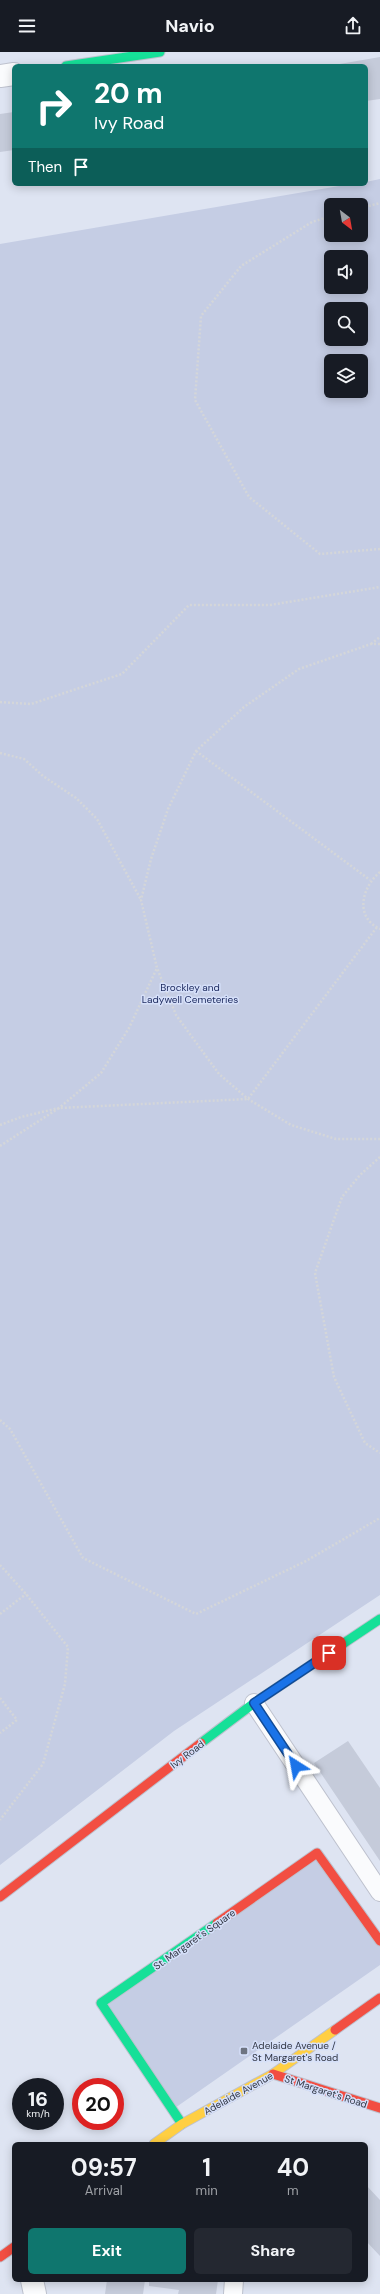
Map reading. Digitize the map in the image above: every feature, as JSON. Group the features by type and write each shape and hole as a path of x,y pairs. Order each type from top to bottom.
{"street":[{"path":"79,64 160,52"},
{"path":"0,76 12,74"},
{"name":"Ivy Road","path":"0,1897 254,1703 380,1619"},
{"name":"St. Margaret's Square","path":"182,2124 101,2004 317,1853 380,1941"},
{"name":"Adelaide Avenue","path":"157,2142 182,2124 273,2074 380,1998"},
{"name":"St Margaret's Road","path":"273,2074 380,2108"},
{"path":"0,2257 12,2248"},
{"path":"32,2282 35,2294"}],"lane":[{"path":"254,1703 380,1892"},
{"path":"233,2294 234,2282"}],"path":[{"path":"368,206 380,203"},
{"path":"324,218 312,222 240,266 201,316 195,400 249,497 320,554 380,549"},
{"path":"0,702 31,704 122,674 189,605 270,605 380,587"},
{"path":"141,900 151,859 168,809 196,751 244,707 299,669 371,644 380,637"},
{"path":"371,644 380,644"},
{"path":"196,751 370,880"},
{"path":"0,753 24,759 43,776 76,798 97,819 141,900 157,968 176,1015 219,1074 248,1099 291,1126 336,1139 380,1140"},
{"path":"380,872 370,880 363,899 364,910 369,920 380,929"},
{"path":"248,1099 376,927"},
{"path":"0,1146 59,1108 101,1073 128,1028 157,968"},
{"path":"0,1125 21,1117 59,1108 248,1099"},
{"path":"380,1157 360,1175 342,1197 315,1273 334,1377 364,1443 380,1453"},
{"path":"0,1420 10,1429 83,1558 196,1614 306,1561 380,1518"},
{"path":"0,1565 26,1594 68,1647 65,1684 43,1764 0,1820"},
{"path":"0,1614 26,1594"},
{"path":"0,1698 17,1720 0,1732"}],"green space":[{"name":"Brockley and Ladywell Cemeteries","path":"380,179 380,1595 174,1731 0,1865 0,244 339,186 368,186 368,182"},
{"path":"317,1853 380,1941 380,1965 172,2110 101,2003"}],"building":[{"path":"380,57 380,99 368,101 368,64 340,64"},
{"path":"12,112 12,150 0,152 0,114"},
{"path":"348,1741 380,1788 380,1861 314,1763"},
{"path":"368,2187 380,2200 380,2256 368,2243"},
{"path":"107,2282 145,2282 143,2294 105,2294"},
{"path":"149,2282 218,2282 216,2294 178,2294 179,2290 149,2286"}],"traffic: fast":[{"path":"79,64 160,52"},
{"path":"201,1743 254,1703 380,1619"},
{"path":"182,2124 101,2003 217,1923"}],"traffic: slow":[{"path":"157,2142 182,2124 273,2074 335,2030"}],"traffic: jam":[{"path":"0,1897 201,1743"},
{"path":"217,1923 317,1853 380,1941"},
{"path":"335,2030 380,1998"},
{"path":"273,2074 380,2108"},
{"path":"0,2257 12,2248"}],"place":[{"name":"Adelaide Avenue / St Margaret's Road","path":"244,2051"}],"route":[{"path":"296,1766 254,1703 329,1653"}]}
